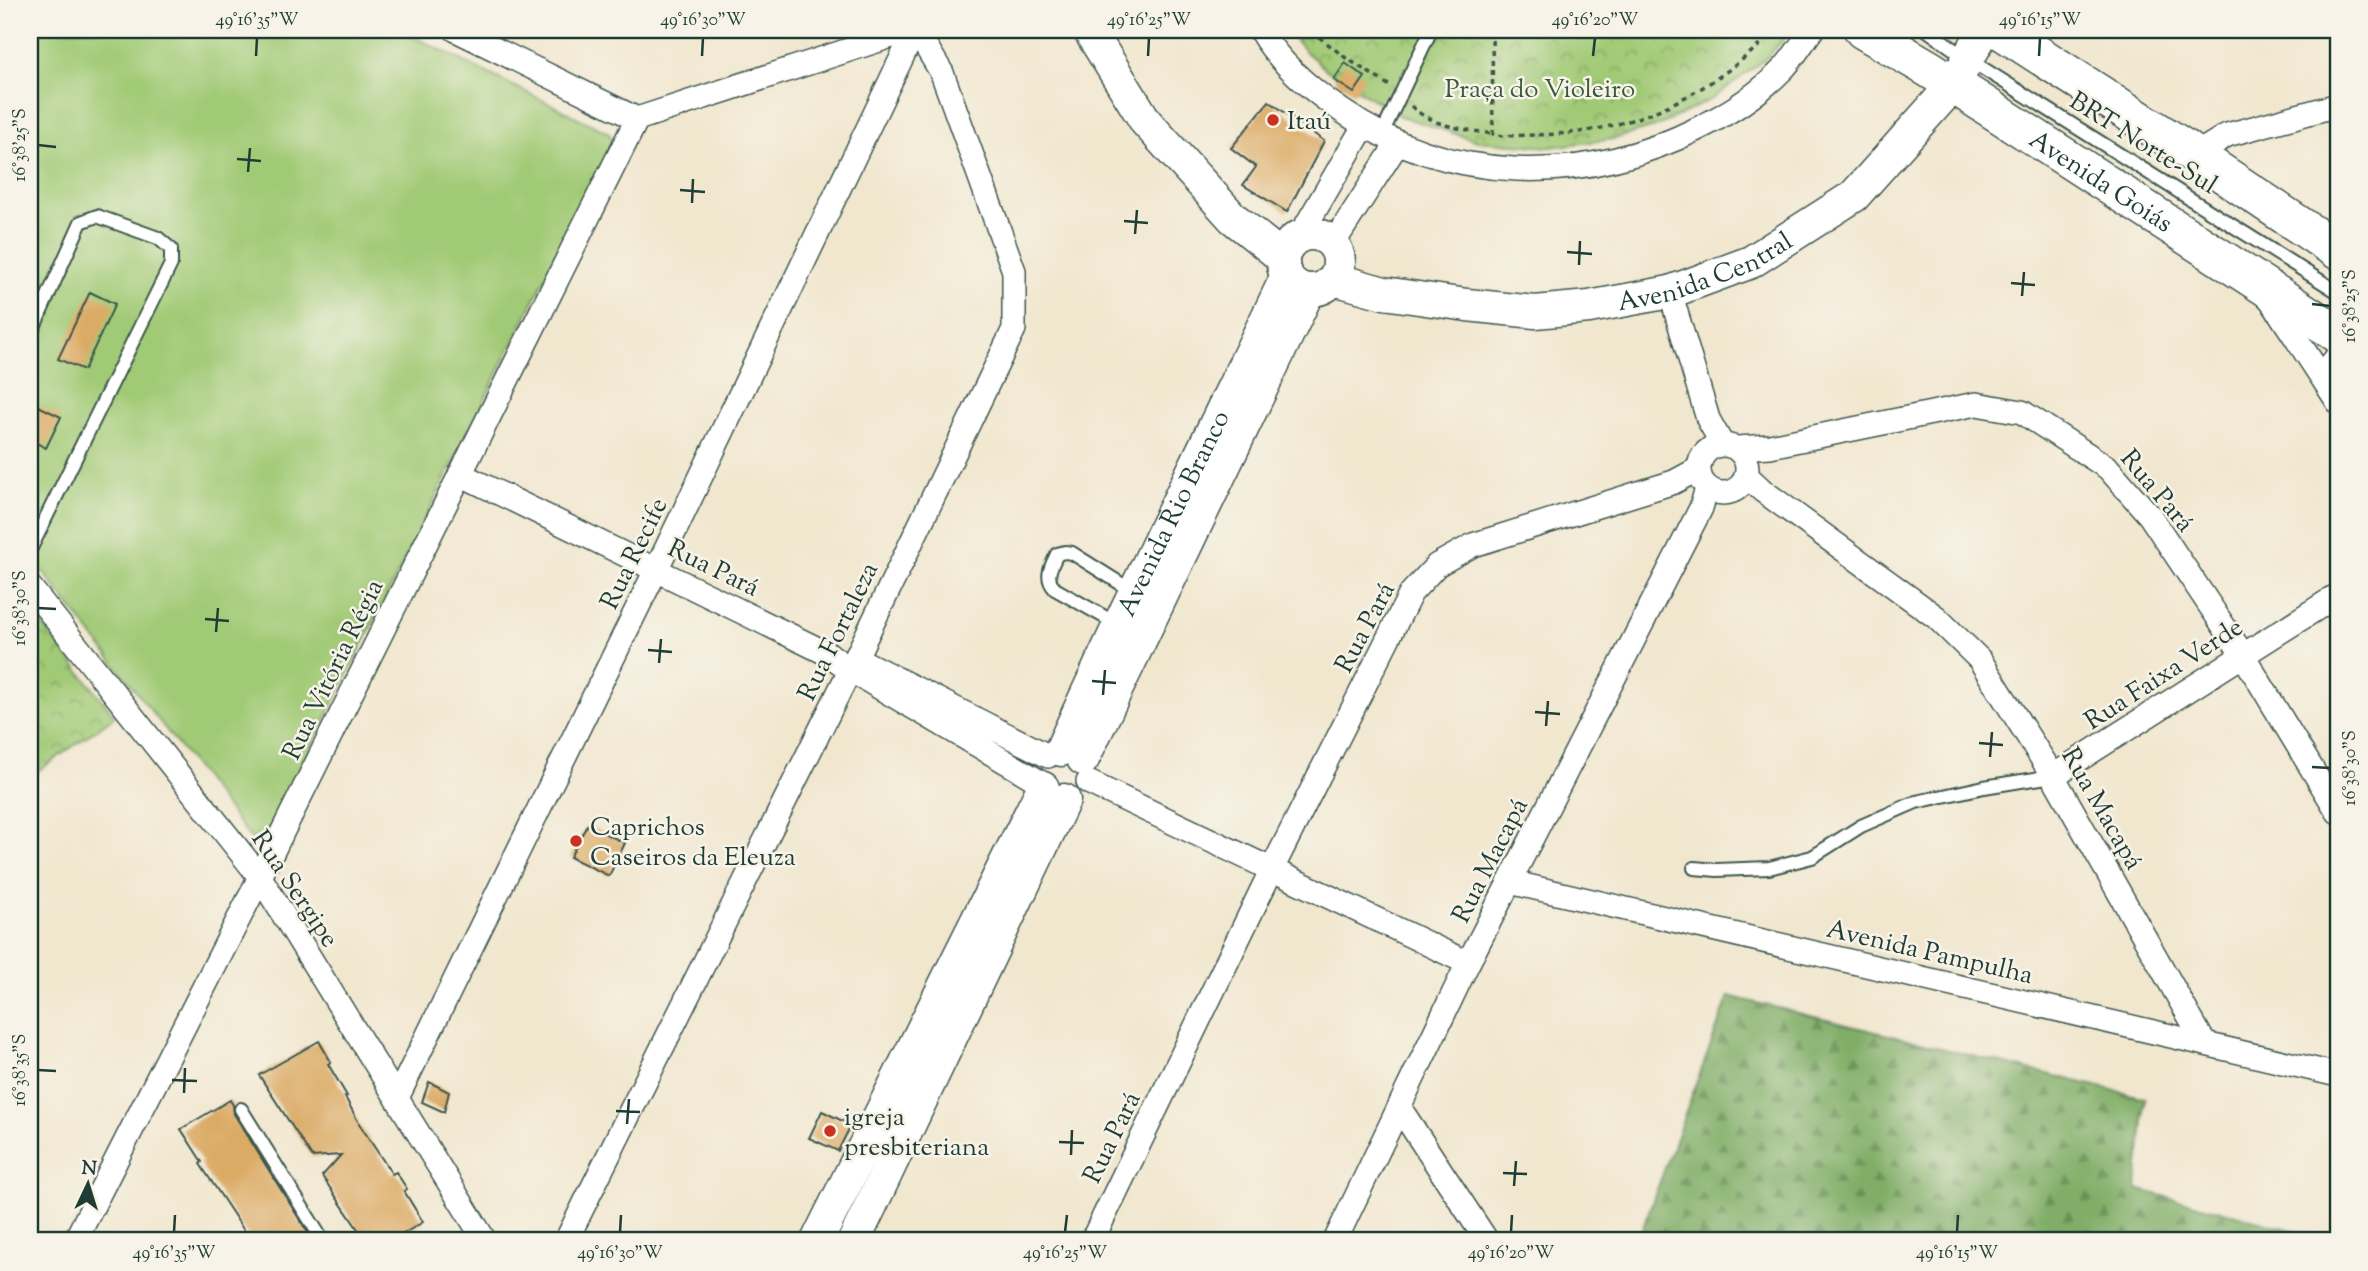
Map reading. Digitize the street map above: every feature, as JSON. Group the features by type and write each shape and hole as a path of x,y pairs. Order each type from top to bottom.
{"main road":[{"name":"Avenida Goiás","path":"1863,30 1961,71 2338,334"},
{"path":"2000,30 2338,251"}],"street":[{"path":"456,30 636,119 914,30"},
{"name":"Rua Recife","path":"397,1098 656,570 914,30"},
{"name":"Rua Fortaleza","path":"566,1241 852,664 1014,329 1014,271 942,73 914,30"},
{"name":"Avenida Central","path":"1089,30 1146,122 1233,218 1303,268 1384,293 1535,312 1589,307 1670,292 1751,262 1854,196 1961,71 1984,30"},
{"path":"1260,30 1267,43 1312,91 1381,135 1464,163 1526,171 1619,160 1665,145 1722,117 1758,91 1784,67 1812,30"},
{"path":"2195,155 2227,135 2338,105"},
{"name":"Rua Vitória Régia","path":"75,1241 260,877 636,119"},
{"path":"1303,268 1340,262 1334,244 1381,135"},
{"name":"Avenida Rio Branco","path":"817,1241 1061,774 1118,625 1134,592 1303,268 1381,135"},
{"name":"Avenida Rio Branco","path":"854,1241 1061,774 1303,268"},
{"path":"2257,280 2338,402"},
{"name":"Rua Macapá","path":"1670,292 1724,474 1936,617 1980,660 2053,776 2205,1044"},
{"path":"2321,376 2338,356"},
{"name":"Rua Pará","path":"1092,1241 1272,869 1411,593 1437,565 1473,545 1674,482 1724,474 1770,446 1976,404 2022,412 2108,468 2150,516 2243,655 2338,811"},
{"name":"Rua Pará","path":"460,474 852,664 1009,750 1272,869 1468,963"},
{"name":"Rua Macapá","path":"1335,1241 1468,963 1724,474"},
{"name":"Rua Sergipe","path":"30,587 260,877 484,1241"},
{"name":"Rua Faixa Verde","path":"2053,776 2338,595"},
{"name":"Avenida Pampulha","path":"1510,882 2338,1075"},
{"path":"1399,1107 1487,1241"}],"lane":[{"path":"1381,135 1431,30"},
{"name":"BRT Norte-Sul","path":"1927,30 1961,71 2338,292"},
{"path":"30,550 171,264 171,249 158,238 97,216 81,222 34,327"},
{"path":"1118,625 1049,583 1048,573 1057,554 1072,553 1134,592"},
{"name":"Rua Faixa Verde","path":"1694,868 1769,868 1801,860 1812,857 1861,826 1916,802 2053,776"},
{"path":"241,1109 323,1241"}],"path":[{"path":"1307,30 1319,37 1329,30"},
{"path":"1492,30 1493,134 1503,136 1579,132 1641,118 1681,101 1752,54 1775,30"}],"green space":[{"path":"30,30 400,30 609,133 613,142 272,826 251,839 30,555"},
{"name":"Praça do Violeiro","path":"1287,30 1793,30 1764,60 1712,99 1658,126 1613,139 1550,147 1478,141 1400,116 1328,71 1305,51"},
{"path":"30,609 115,716 30,777"},
{"path":"1729,996 2145,1098 2137,1189 2335,1241 1643,1241 1640,1235"}],"building":[{"path":"1345,63 1365,77 1354,93 1334,80"},
{"path":"1269,101 1324,141 1287,212 1243,185 1256,167 1231,148"},
{"path":"90,292 115,304 84,370 58,359"},
{"path":"30,402 61,417 46,448 30,440"},
{"path":"587,825 625,843 609,876 570,857"},
{"path":"319,1041 360,1125 392,1174 396,1172 423,1222 391,1241 366,1241 322,1176 341,1155 312,1157 259,1075"},
{"path":"429,1082 449,1092 444,1112 422,1102"},
{"path":"230,1100 234,1114 313,1241 251,1241 200,1164 202,1162 181,1129"},
{"name":"igreja presbiteriana","path":"822,1111 851,1125 838,1151 809,1138"}],"place":[{"name":"Itaú","path":"1273,120"},
{"name":"Caprichos Caseiros da Eleuza","path":"576,841"},
{"name":"igreja presbiteriana","path":"830,1131"}]}
